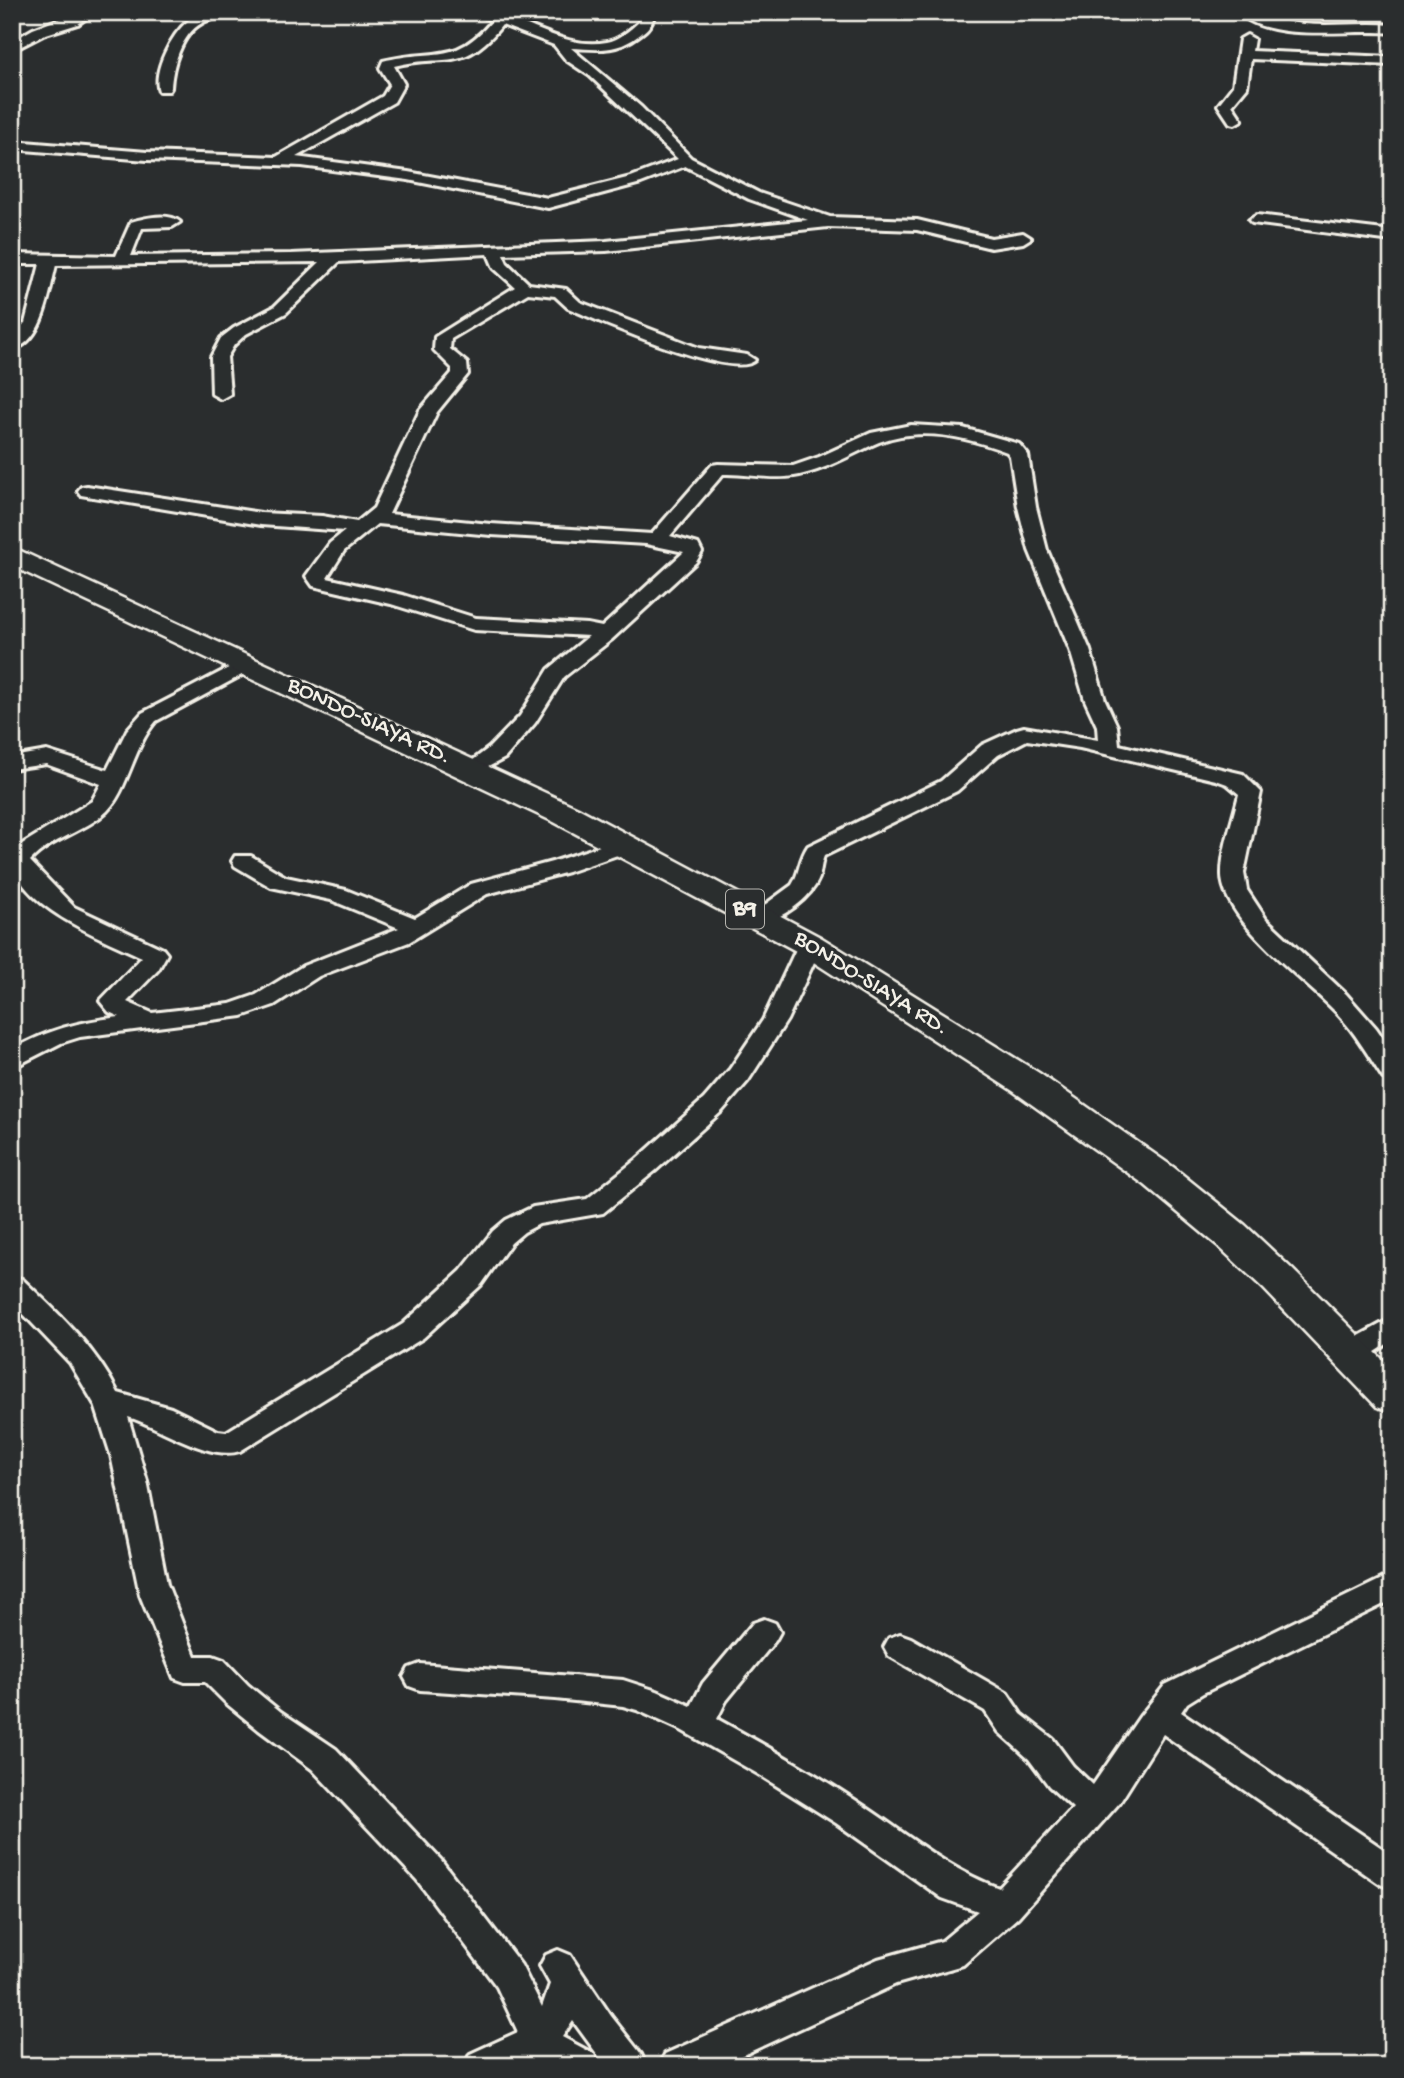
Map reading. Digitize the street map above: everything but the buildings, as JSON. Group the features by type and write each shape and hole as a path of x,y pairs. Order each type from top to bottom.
{"highway":[{"name":"BONDO-SIAYA RD.","path":"12,555 471,770 624,845 810,945 1026,1082 1151,1170 1252,1254 1392,1396"}],"street":[{"path":"12,47 42,30 73,21 88,12"},
{"path":"164,88 164,78 181,38 195,21 227,12"},
{"path":"481,12 561,44 601,49 612,47 645,24 647,19 641,12"},
{"path":"1235,120 1225,105 1240,87 1250,16 1329,30 1392,29"},
{"path":"279,161 389,99 397,84 387,68 388,64 462,55 476,47 500,19"},
{"path":"561,44 571,57 595,73 677,148 685,161 754,196 828,222"},
{"path":"1244,55 1392,61"},
{"path":"12,145 140,156 279,161 408,176 548,203 636,180 685,161"},
{"path":"1257,220 1392,236"},
{"path":"122,260 136,225 172,222"},
{"path":"12,259 206,262 332,259 494,249 590,247 696,239 828,222 917,225 991,243 1023,238"},
{"path":"494,249 500,265 524,288 559,292 574,305 696,353 747,360"},
{"path":"221,394 219,357 227,342 240,331 280,310 332,259"},
{"path":"12,345 33,324 49,260"},
{"path":"524,288 443,337 442,350 462,370 429,410 386,504 323,562 316,579 396,599 466,622 587,630 604,636"},
{"path":"656,541 718,469 798,470 877,438 914,429 945,430 1013,448 1019,455 1027,507 1038,550 1080,650 1095,700 1107,726 1109,749"},
{"path":"87,491 261,519 448,527 656,541 687,546 693,552 604,636 556,673 528,719 497,753 471,770"},
{"path":"150,1022 114,1005 112,1001 150,965 155,954 143,946 66,912 31,878 18,860 28,850 94,809 108,794 137,730 149,717 246,665"},
{"path":"760,917 803,887 808,879 809,860 816,851 950,786 965,775 981,757 1014,736 1032,733 1235,779 1250,792 1233,873 1233,885 1238,897 1254,918 1362,1026 1392,1072"},
{"path":"12,763 39,757 55,759 103,776 112,782"},
{"path":"12,1060 39,1044 66,1033 233,1011 256,1004 311,971 376,948 416,928 479,889 560,867 624,845"},
{"path":"243,861 279,881 338,895 416,928"},
{"path":"107,1401 161,1416 213,1441 230,1443 413,1331 471,1278 502,1237 515,1226 543,1214 594,1207 713,1105 758,1050 810,945"},
{"path":"12,1286 74,1350 98,1382 107,1401 124,1450 158,1605 170,1639 185,1669 213,1669 270,1721 324,1759 359,1793 429,1870 509,1976 541,2044 581,2066"},
{"path":"1349,1354 1392,1328"},
{"path":"678,2066 890,1970 951,1954 1006,1906 1116,1782 1139,1741 1176,1695 1192,1684 1392,1586"},
{"path":"698,1724 714,1692 764,1632"},
{"path":"900,1647 996,1702 1010,1723 1041,1749 1061,1776 1094,1807"},
{"path":"420,1677 623,1693 646,1700 698,1724 803,1784 939,1878 967,1893 1006,1906"},
{"path":"1160,1715 1392,1874"},
{"path":"483,2066 540,2039 559,2013 563,1974 598,2028 628,2066"}]}
